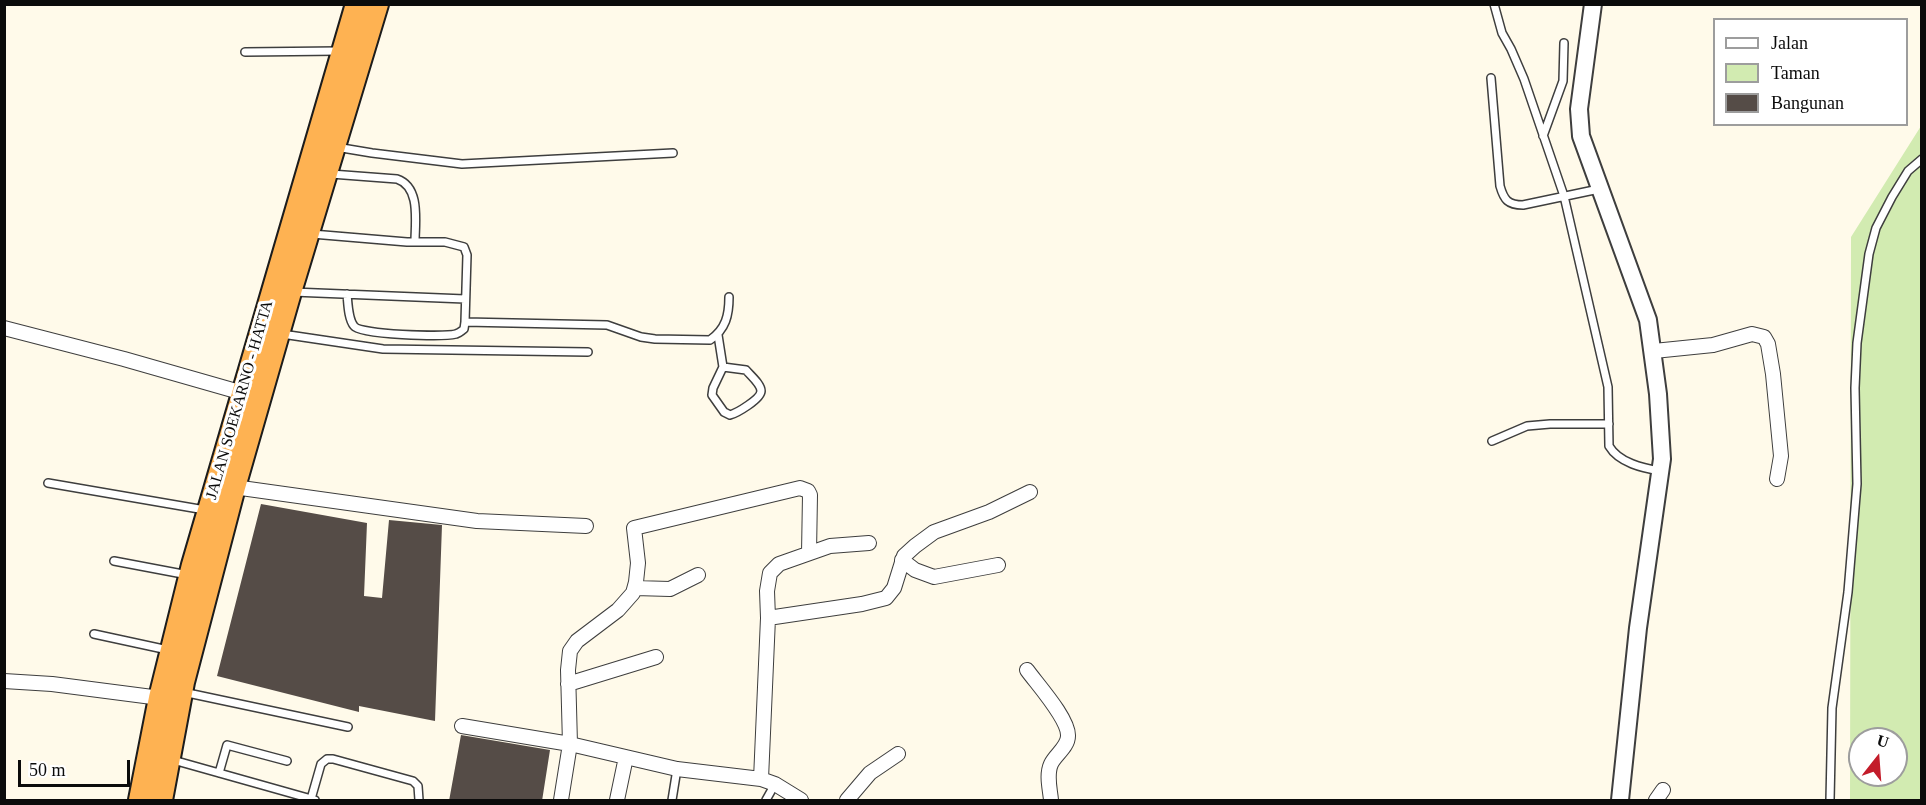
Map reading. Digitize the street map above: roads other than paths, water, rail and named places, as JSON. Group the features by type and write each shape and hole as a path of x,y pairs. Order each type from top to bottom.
{"highway":[{"name":"JALAN SOEKARNO - HATTA","path":"140,801 279,333 290,292 300,230 357,4"},
{"name":"JALAN SOEKARNO - HATTA","path":"161,801 168,758 171,651 190,575 243,393 300,230 325,173 377,4"}],"street":[{"path":"1593,4 1579,109 1581,136 1648,320 1654,351 1662,459 1638,628 1620,801"},
{"path":"4,328 243,393"},
{"path":"1654,351 1713,345 1752,334 1764,337 1768,344 1772,364 1781,456 1777,479"},
{"path":"234,487 477,521 586,526"},
{"path":"561,801 570,744 568,684 572,647 592,628 624,605 635,588 638,562 634,528 793,488 802,488 809,493 809,553"},
{"path":"768,618 862,604 886,598 894,588 902,560 910,549 934,532 989,512 1030,492"},
{"path":"768,781 768,576 778,564 830,546 869,543"},
{"path":"902,560 915,570 934,577 998,565"},
{"path":"635,588 670,589 698,575"},
{"path":"568,684 656,657"},
{"path":"1027,670 1063,720 1068,735 1066,743 1050,765 1051,801"},
{"path":"4,681 170,695"},
{"path":"462,726 570,744 677,769 768,781 801,801"},
{"path":"847,801 870,773 898,754"},
{"path":"617,801 626,757"}],"lane":[{"path":"1494,4 1502,33 1524,79 1564,196 1608,387 1609,446 1615,454 1632,464 1660,471"},
{"path":"1543,136 1563,81 1564,43"},
{"path":"245,52 345,52"},
{"path":"1491,78 1500,186 1505,200 1511,204 1523,206 1601,188"},
{"path":"333,147 462,164 673,153"},
{"path":"1830,801 1832,708 1848,592 1857,484 1855,388 1857,343 1869,254 1876,228 1892,197 1908,171 1922,159"},
{"path":"325,173 397,179 405,182 414,200 415,242"},
{"path":"300,230 415,242 445,242 464,247 467,255 465,322 463,330 455,334 381,333 361,330 353,326 348,294"},
{"path":"290,292 465,298"},
{"path":"465,322 607,325 655,339 710,339 718,335 727,321 729,297"},
{"path":"279,333 382,349 588,352"},
{"path":"718,335 723,367 712,395 724,412 730,415 758,397 761,392 760,386 746,370 723,367"},
{"path":"1492,441 1527,426 1609,424"},
{"path":"48,483 208,511"},
{"path":"114,561 190,575"},
{"path":"94,634 171,651"},
{"path":"170,695 348,727"},
{"path":"219,773 227,745 287,761"},
{"path":"168,758 313,800 321,764 327,759 333,759 413,781 418,786 419,801"},
{"path":"672,801 677,769"},
{"path":"766,801 768,781"}]}
